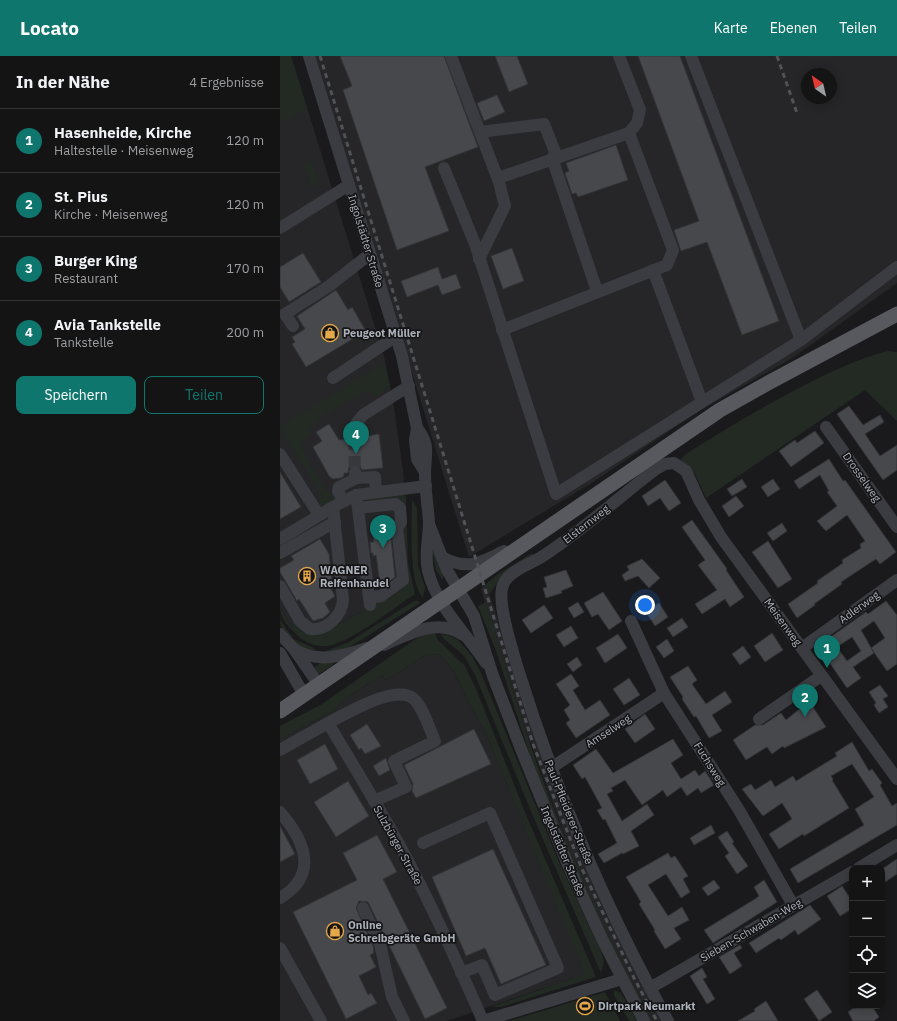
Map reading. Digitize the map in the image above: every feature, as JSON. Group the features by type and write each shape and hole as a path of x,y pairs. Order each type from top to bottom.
{"main road":[{"path":"280,711 442,602 661,449 736,401 897,314"}],"street":[{"name":"Ingolstädter Straße","path":"309,56 409,386 417,428 416,453 419,464 425,472 429,524 426,561 432,584 442,602 481,656 493,676"},
{"path":"451,56 498,178 505,206 479,259"},
{"path":"498,178 554,157 629,133 637,123 640,110 619,56"},
{"path":"691,56 801,340"},
{"path":"480,132 544,124 597,291"},
{"path":"502,330 597,291 667,265 673,250 629,133"},
{"path":"444,168 479,259 556,494 801,340 897,267"},
{"path":"280,228 349,185"},
{"path":"293,326 285,314 341,277 370,254"},
{"path":"653,270 702,402"},
{"path":"333,378 395,337"},
{"path":"354,438 355,425 363,415 409,386"},
{"name":"Drosselweg","path":"826,427 897,526"},
{"path":"280,454 318,515"},
{"name":"Elsternweg","path":"501,591 504,582 515,573 566,540 656,468 665,464 674,463"},
{"name":"Meisenweg","path":"674,463 686,472 699,500 714,526 821,676 897,779"},
{"path":"280,586 305,626 310,628 320,628 336,618 341,611 342,600 335,522 339,487 356,475 375,477 376,492"},
{"path":"280,539 318,515 356,495 426,486"},
{"path":"356,495 370,602 403,580 397,528 401,522 400,508 394,504 358,508"},
{"path":"280,553 335,522"},
{"name":"Ingolstädter Straße","path":"429,524 447,570 474,616 493,676 553,828 600,934 644,1021"},
{"path":"442,557 458,564 470,565 482,562 528,541"},
{"name":"Adlerweg","path":"802,648 897,580"},
{"name":"Paul-Pfleiderer-Straße","path":"501,591 512,651 551,768 607,903 668,1021"},
{"name":"Fuchsweg","path":"631,621 664,693 739,810 793,905"},
{"path":"371,650 421,630 434,627 454,629 467,638"},
{"path":"280,634 294,649 319,685"},
{"path":"294,649 308,656 330,658 358,651 388,639"},
{"path":"280,653 304,695"},
{"path":"759,719 821,676"},
{"name":"Amselweg","path":"551,768 664,693"},
{"path":"280,750 328,722 365,704 390,695 403,694 413,698 418,704 435,741 394,761 406,787 374,801"},
{"name":"Sulzbürger Straße","path":"328,722 418,881 483,1021"},
{"path":"280,812 304,848 306,858 305,865 295,885 280,898"},
{"path":"423,843 490,812 558,968 495,996 482,965 461,972"},
{"path":"864,865 897,845"},
{"name":"Sieben-Schwaben-Weg","path":"650,988 849,874"},
{"path":"363,908 380,944 392,997 404,1021"},
{"path":"280,948 321,1021"},
{"path":"483,1021 622,979"}],"shaded area":[{"path":"280,56 291,56 384,356 394,407 404,478 402,504 406,577 373,606 322,633 292,627 280,607"},
{"path":"280,56 291,56 307,108 280,123"},
{"path":"314,56 897,56 897,283 794,357 704,408 590,484 469,557"},
{"path":"312,161 319,184 312,188 303,165"},
{"path":"888,351 897,352 897,421 865,390 706,498 695,474 680,460 686,454 727,429 797,389 830,372 876,354"},
{"path":"385,363 390,387 375,397 369,389 315,421 316,424 308,428 311,434 301,443 307,459 322,484 336,499 319,510 315,503 323,497 280,426"},
{"path":"402,495 406,496 408,562 415,594 372,624 338,643 328,646 319,646 301,639 284,621 280,607 292,627 298,623 322,633 373,606 373,601 400,587 404,559 402,508 364,505 362,500"},
{"path":"412,499 417,508 418,565 425,587 423,598 418,590 413,566"},
{"path":"432,552 434,552 443,573 443,581 436,570"},
{"path":"532,553 536,557 502,576 489,595 486,584 498,574"},
{"path":"486,584 558,803 605,911 661,1021 653,1021 631,980 598,914 570,849 524,725 481,589"},
{"path":"414,601 418,601 420,603 353,645 344,650 323,652 349,642"},
{"path":"486,602 524,726 550,800 591,896 653,1021 650,1021 628,982 577,872 534,767 496,651 478,606"},
{"path":"280,620 294,639 314,648 316,651 304,649 292,642 287,637 281,626"},
{"path":"434,632 438,640 465,666 477,691 527,817 596,977 501,1007 491,1007 585,974 484,729 453,670 439,654 426,655 386,680 382,675 346,698 332,712 280,739 280,726 322,704 422,635"},
{"path":"441,634 458,640 472,656 481,673 559,862 600,949 604,961 601,973 532,814 475,675 464,656 443,638"},
{"path":"439,654 453,670 484,729 586,974 447,1021 280,1021 280,739 332,712 346,698 382,675 386,680 426,655"},
{"path":"320,663 333,663 333,665 319,674 314,668"},
{"path":"614,990 621,993 637,1021 629,1021 614,995"},
{"name":"Dirtpark Neumarkt","path":"605,992 620,1021 509,1021"}],"building":[{"path":"340,56 444,56 478,147 425,167 449,231 397,250 343,90 352,86"},
{"path":"495,56 517,56 528,84 509,92"},
{"path":"638,56 680,56 779,321 742,335 707,242 681,251 674,230 699,221"},
{"path":"497,95 505,112 484,121 477,103"},
{"path":"616,145 628,180 578,197 576,193 572,194 565,173 569,171 566,163"},
{"path":"512,248 524,281 503,289 491,256"},
{"path":"303,253 321,282 289,302 280,287 280,267"},
{"path":"438,267 442,279 456,274 461,288 442,295 438,285 407,297 401,281"},
{"path":"336,290 348,310 352,307 366,331 306,367 292,344 295,342 292,337 305,329 297,316"},
{"path":"849,406 863,425 880,415 884,422 865,434 880,456 897,445 897,470 883,480 837,414"},
{"path":"329,424 339,440 347,439 349,444 353,445 360,443 362,437 379,434 383,468 362,470 360,466 353,465 349,467 348,473 344,473 344,476 341,478 333,479 329,476 313,447 322,441 316,432"},
{"path":"815,431 824,443 791,467 779,451 795,440 797,443"},
{"path":"829,459 843,481 845,480 896,552 880,564 876,559 841,582 842,584 797,618 788,604 843,563 842,560 861,548 860,544 865,541 847,515 826,531 817,521 837,506 827,492 829,491 820,475 799,489 794,481"},
{"path":"280,472 301,507 280,519"},
{"path":"742,479 747,487 732,496 727,489"},
{"path":"773,479 780,489 768,497 761,487"},
{"path":"665,480 681,503 669,511 660,498 648,506 642,496"},
{"path":"736,496 744,506 729,517 722,506"},
{"path":"692,520 727,569 726,570 744,597 730,607 725,599 702,614 695,604 717,590 698,565 705,560 682,527"},
{"path":"393,521 390,529 395,577 387,583 380,584 376,555 373,556 373,553 371,553 370,542 374,542 371,524"},
{"path":"782,523 787,531 773,541 767,533"},
{"name":"WAGNER Reifenhandel","path":"320,539 329,554 332,581 328,584 335,596 325,603 330,612 323,618 313,621 299,599 297,601 280,572 280,568 294,560 291,556"},
{"path":"768,541 792,579 778,588 752,552"},
{"path":"642,559 660,578 649,588 638,576 625,581 622,575 629,570 627,566"},
{"path":"566,570 573,586 561,591 562,593 546,598 543,588 547,587 544,577"},
{"path":"603,592 622,621 609,630 598,614 592,617 584,603"},
{"path":"886,601 897,615 897,664 887,671 872,649 874,653 853,667 861,678 847,688 818,646 866,612 868,614","holes":["874,621 885,638 871,648 861,630","852,637 861,651 847,661 837,647"]},
{"path":"578,602 584,612 574,618 568,608"},
{"path":"659,603 668,617 655,626 646,612"},
{"path":"544,605 553,618 531,633 522,620"},
{"path":"682,618 688,627 673,637 667,628"},
{"path":"571,626 578,638 564,647 556,635"},
{"path":"772,633 783,650 765,662 754,646"},
{"path":"618,634 627,648 605,663 596,648"},
{"path":"667,639 674,651 664,658 656,647"},
{"path":"743,646 751,657 740,665 732,654"},
{"path":"577,657 582,665 573,672 567,664"},
{"path":"688,666 697,680 692,684 706,704 725,691 732,702 712,715 722,731 709,738 696,716 694,717 682,699 683,697 670,677"},
{"path":"571,674 579,686 573,690 585,710 600,700 610,715 576,738 566,723 570,720 564,710 570,705 556,684"},
{"path":"629,678 640,695 624,705 613,689"},
{"path":"880,685 888,696 883,699 888,707 879,713 874,705 876,703 869,692"},
{"path":"810,693 813,698 805,704 801,699"},
{"path":"809,701 826,727 784,748 783,746 772,754 767,747 746,760 733,740 755,725 763,725 781,713 786,720"},
{"path":"645,714 655,729 635,743 625,729"},
{"path":"367,724 381,746 365,754 361,748 359,750 350,735"},
{"path":"474,729 491,764 416,798 412,791 413,784 404,765"},
{"path":"673,739 683,755 671,763 681,779 695,770 699,776 705,771 714,785 701,793 698,788 687,796 681,787 667,797 663,790 642,805 625,780 611,788 613,791 607,794 622,821 647,804 654,815 631,831 639,846 604,863 598,854 617,843 605,819 603,820 597,810 602,808 585,777 582,779 573,765 596,749 613,773"},
{"path":"852,742 869,771 872,769 882,783 880,785 892,806 897,803 897,825 798,883 790,869 864,825 855,809 874,797 852,764 831,776 849,808 804,836 803,834 779,849 769,834 792,819 782,803 763,816 742,789 751,784 755,790 771,780 775,787 793,776 796,781 837,756 835,753"},
{"path":"325,744 338,769 310,784 297,760"},
{"path":"386,758 390,770 379,776 373,766"},
{"path":"348,781 369,816 336,837 314,802"},
{"path":"711,825 715,833 694,845 690,838"},
{"path":"280,826 295,854 280,862"},
{"path":"727,831 734,842 732,843 748,866 737,874 725,856 729,853 718,837"},
{"path":"377,835 397,872 383,879 447,1008 425,1019 368,902 359,901 356,908 373,946 374,953 370,955 376,967 359,976 368,995 371,993 377,1003 346,1019 293,912 357,880 343,853"},
{"path":"493,849 546,965 501,984 485,948 466,956 432,877"},
{"path":"668,853 671,858 675,856 688,876 683,879 690,892 681,898 666,874 648,885 668,916 682,907 689,920 674,928 681,939 665,949 639,904 641,902 626,877"},
{"path":"897,859 897,874 885,882 885,867"},
{"path":"714,880 720,888 708,896 702,888"},
{"path":"764,880 777,902 713,943 704,930 759,896 754,887"},
{"path":"842,886 849,896 849,911 840,916 827,896"},
{"path":"810,905 821,919 798,935 795,930 781,940 779,938 756,953 749,943"},
{"path":"740,945 742,948 734,953 742,966 730,974 719,957"},
{"path":"702,968 707,977 703,979 715,999 707,1004 690,976"},
{"path":"817,990 832,1012 819,1021 804,999"},
{"path":"766,1001 778,1021 738,1021 755,1011 754,1009"},
{"path":"852,1009 874,1009 879,1017 874,1021 853,1021 848,1012"}],"tunnel":[{"path":"354,438 355,472"}],"railway":[{"path":"320,56 533,744 582,869 634,978 657,1021"},
{"path":"777,56 797,113"}],"place":[{"name":"Peugeot Müller","path":"330,333"},
{"name":"Avia Tankstelle","path":"356,454"},
{"name":"Burger King","path":"383,548"},
{"name":"WAGNER Reifenhandel","path":"307,576"},
{"name":"Hasenheide, Kirche","path":"827,668"},
{"name":"St. Pius","path":"805,717"},
{"name":"Online Schreibgeräte GmbH","path":"335,931"},
{"name":"Dirtpark Neumarkt","path":"585,1006"}]}
